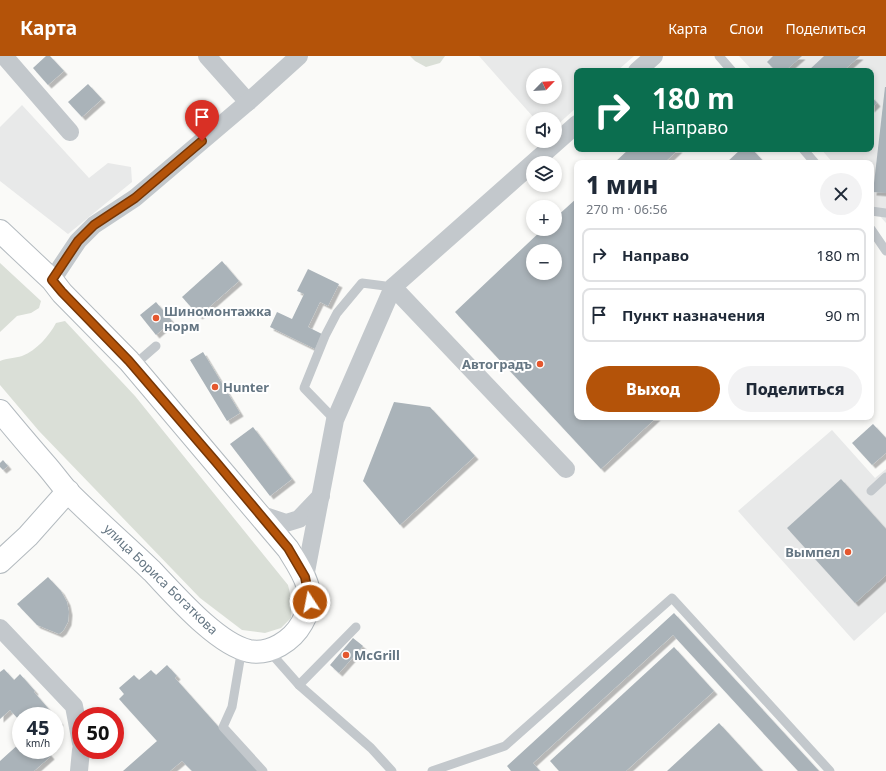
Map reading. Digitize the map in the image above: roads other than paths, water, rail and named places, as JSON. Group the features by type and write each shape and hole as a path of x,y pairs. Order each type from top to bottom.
{"main road":[{"name":"улица Бориса Богаткова","path":"0,231 52,280 133,366 288,548 305,577 310,602 305,618 298,632 277,647 262,651 249,651 234,645 219,636 68,491 0,411"},
{"path":"0,562 28,536 68,491"}],"street":[{"path":"4,56 70,132"},
{"path":"207,56 248,102"},
{"path":"52,280 78,241 94,225 135,198 248,102 299,56"},
{"path":"640,68 654,56"},
{"path":"305,577 335,420 393,287 574,127"},
{"path":"393,287 566,469"},
{"path":"259,514 286,524 299,519 321,496"},
{"path":"0,628 74,707"},
{"path":"79,771 80,759"}],"lane":[{"path":"719,56 729,68"},
{"path":"806,152 812,160"},
{"path":"874,211 886,213"},
{"path":"874,233 886,251"},
{"path":"335,420 304,388 324,336 337,313 362,283 393,287"},
{"path":"133,366 156,346"},
{"path":"870,490 886,477"},
{"path":"432,771 505,746 672,598 830,771"},
{"path":"298,685 356,627"},
{"path":"242,648 232,707 223,727 263,771"},
{"path":"268,650 298,685 371,748 392,771"}],"place":[{"name":"Шиномонтажка норм","path":"156,318"},
{"name":"Автоградъ","path":"540,364"},
{"name":"Hunter","path":"215,387"},
{"name":"Вымпел","path":"848,552"},
{"name":"McGrill","path":"346,655"}]}
